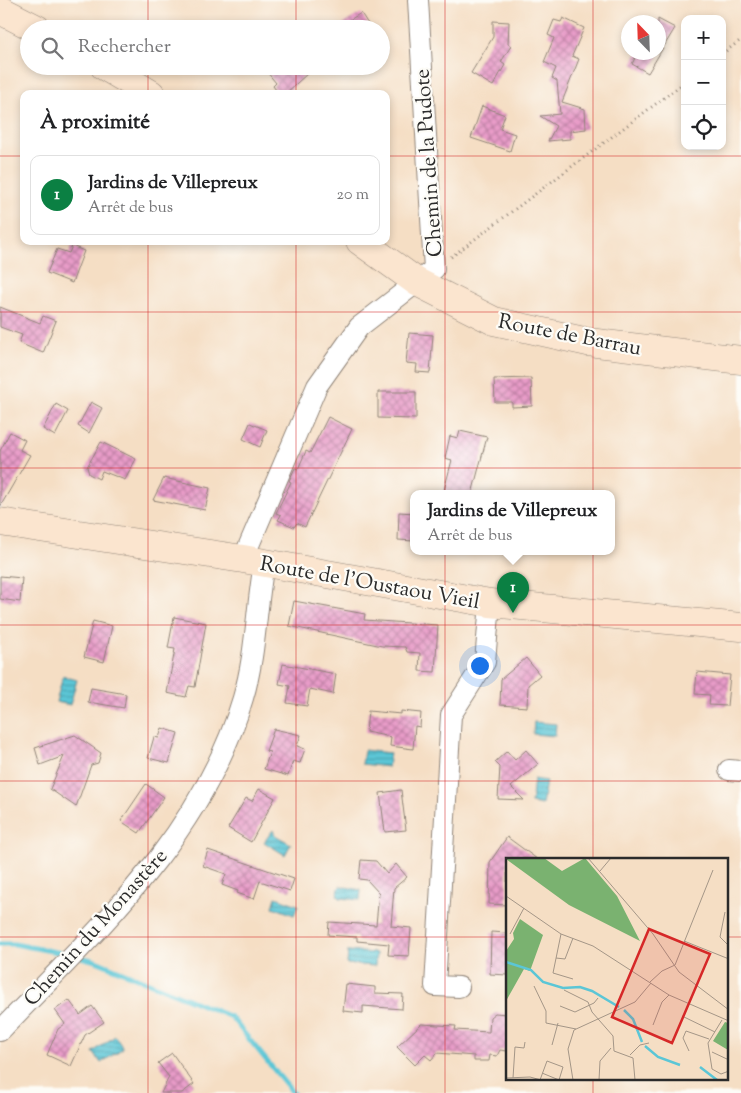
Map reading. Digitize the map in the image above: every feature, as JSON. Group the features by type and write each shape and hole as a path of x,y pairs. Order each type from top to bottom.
{"street":[{"name":"Chemin de la Pudote","path":"253,562 317,386 359,327 426,276 418,0"},
{"path":"0,10 20,20"},
{"path":"119,75 144,90"},
{"name":"Route de Barrau","path":"368,245 426,276 494,321 588,342 741,360"},
{"name":"Route de l'Oustaou Vieil","path":"0,522 253,562 490,603 741,627"},
{"name":"Chemin du Monastère","path":"0,1032 147,876 178,834 219,762 243,698 256,628 253,562"},
{"path":"459,987 435,986 451,715 485,662 490,603"}],"path":[{"path":"726,51 741,40"},
{"path":"426,276 681,85"}],"water":[{"path":"63,676 77,680 70,705 56,702"},
{"path":"534,722 556,724 555,736 533,734"},
{"path":"364,750 390,753 388,767 362,764"},
{"path":"534,779 546,781 542,805 531,803"},
{"path":"273,830 275,835 291,844 285,855 264,842"},
{"path":"340,886 361,890 360,900 340,898 337,895"},
{"path":"276,897 298,905 294,915 273,907"},
{"path":"348,951 376,953 375,966 347,964"},
{"path":"115,1036 123,1048 101,1063 93,1052"}],"building":[{"path":"361,13 365,20 350,20"},
{"path":"563,18 584,28 572,56 579,59 562,102 585,109 586,129 570,131 570,139 548,141 556,126 540,116 560,114 557,81 552,78 556,68 544,62 554,38 548,35 554,20 561,22"},
{"path":"493,21 509,22 508,44 511,46 501,62 505,65 493,86 471,73 493,37"},
{"path":"666,23 675,28 666,43"},
{"path":"634,60 656,60 648,73 632,64"},
{"path":"269,75 306,75 289,90 276,90 273,86 276,83"},
{"path":"482,106 505,115 500,129 515,134 510,151 471,138"},
{"path":"72,246 84,251 72,283 47,273 57,249 69,253"},
{"path":"0,307 40,323 43,316 56,321 43,353 19,343 22,335 0,327"},
{"path":"409,333 433,335 430,373 416,372 417,364 406,363"},
{"path":"531,378 532,406 512,407 512,402 495,402 494,379"},
{"path":"378,392 416,392 416,419 378,418"},
{"path":"91,402 102,408 89,433 78,426"},
{"path":"56,404 68,411 55,436 43,429"},
{"path":"328,417 352,429 305,527 297,523 294,527 278,520 281,515 276,513 291,482 289,481 295,468 298,469 306,451 310,453"},
{"path":"250,423 267,430 260,447 243,439"},
{"path":"460,431 487,437 473,490 444,490 452,460 445,458 450,436 458,438"},
{"path":"10,432 25,440 20,450 30,455 0,507 0,451"},
{"path":"101,442 136,459 125,480 102,471 99,479 89,474 87,467"},
{"path":"164,478 210,488 205,510 153,500"},
{"path":"399,512 410,513 410,541 398,540"},
{"path":"0,576 22,578 20,602 0,599"},
{"path":"294,601 365,614 364,620 438,625 435,672 419,671 420,653 407,652 405,647 382,646 289,626"},
{"path":"174,617 206,623 195,687 189,686 186,697 167,693 175,649 168,648"},
{"path":"93,621 112,626 104,662 84,657"},
{"path":"526,658 540,675 528,685 527,707 500,705 501,679"},
{"path":"283,664 336,674 333,694 310,689 307,706 287,703 290,686 279,684"},
{"path":"697,672 730,675 727,706 709,705 710,695 695,694"},
{"path":"91,688 126,694 124,708 88,702"},
{"path":"368,711 401,714 401,711 421,713 420,727 415,726 413,749 390,746 391,737 366,732"},
{"path":"162,728 178,733 169,763 148,758 154,737 159,738"},
{"path":"274,729 301,735 297,746 305,749 300,763 293,761 288,776 264,769 270,752 266,751"},
{"path":"75,735 101,753 98,763 91,765 76,807 50,789 64,756 40,765 35,748"},
{"path":"526,750 538,764 511,787 524,800 498,799 500,767 495,762 507,751 515,760"},
{"path":"146,784 164,797 139,833 121,821"},
{"path":"259,789 275,798 251,842 228,828 246,798 252,801"},
{"path":"401,790 406,830 385,832 380,793"},
{"path":"507,837 536,858 506,858 506,905 489,904 490,862"},
{"path":"208,850 294,879 290,891 260,881 254,899 237,893 238,891 222,885 226,874 203,866"},
{"path":"361,860 376,861 387,874 396,864 407,877 394,888 391,926 411,928 409,956 388,955 389,944 357,941 357,937 328,935 329,922 376,925 379,893 367,880 359,879"},
{"path":"491,932 506,933 506,975 490,974"},
{"path":"346,984 375,987 375,993 403,994 402,1009 363,1006 363,1013 343,1011"},
{"path":"69,1000 80,1015 92,1006 104,1022 85,1035 71,1066 47,1055 58,1029 65,1024 55,1010"},
{"path":"495,1013 506,1014 506,1051 500,1050 497,1056 490,1055 489,1061 474,1061 474,1056 437,1053 431,1060 425,1055 415,1065 397,1047 421,1024 456,1026 455,1030 489,1032 490,1017"},
{"path":"172,1053 194,1084 182,1093 161,1093 169,1077 158,1063"}],"waterway":[{"path":"0,944 14,944 67,954"},
{"path":"81,957 96,961 231,1017 293,1093"}],"place":[{"name":"Jardins de Villepreux","path":"513,613"}]}
